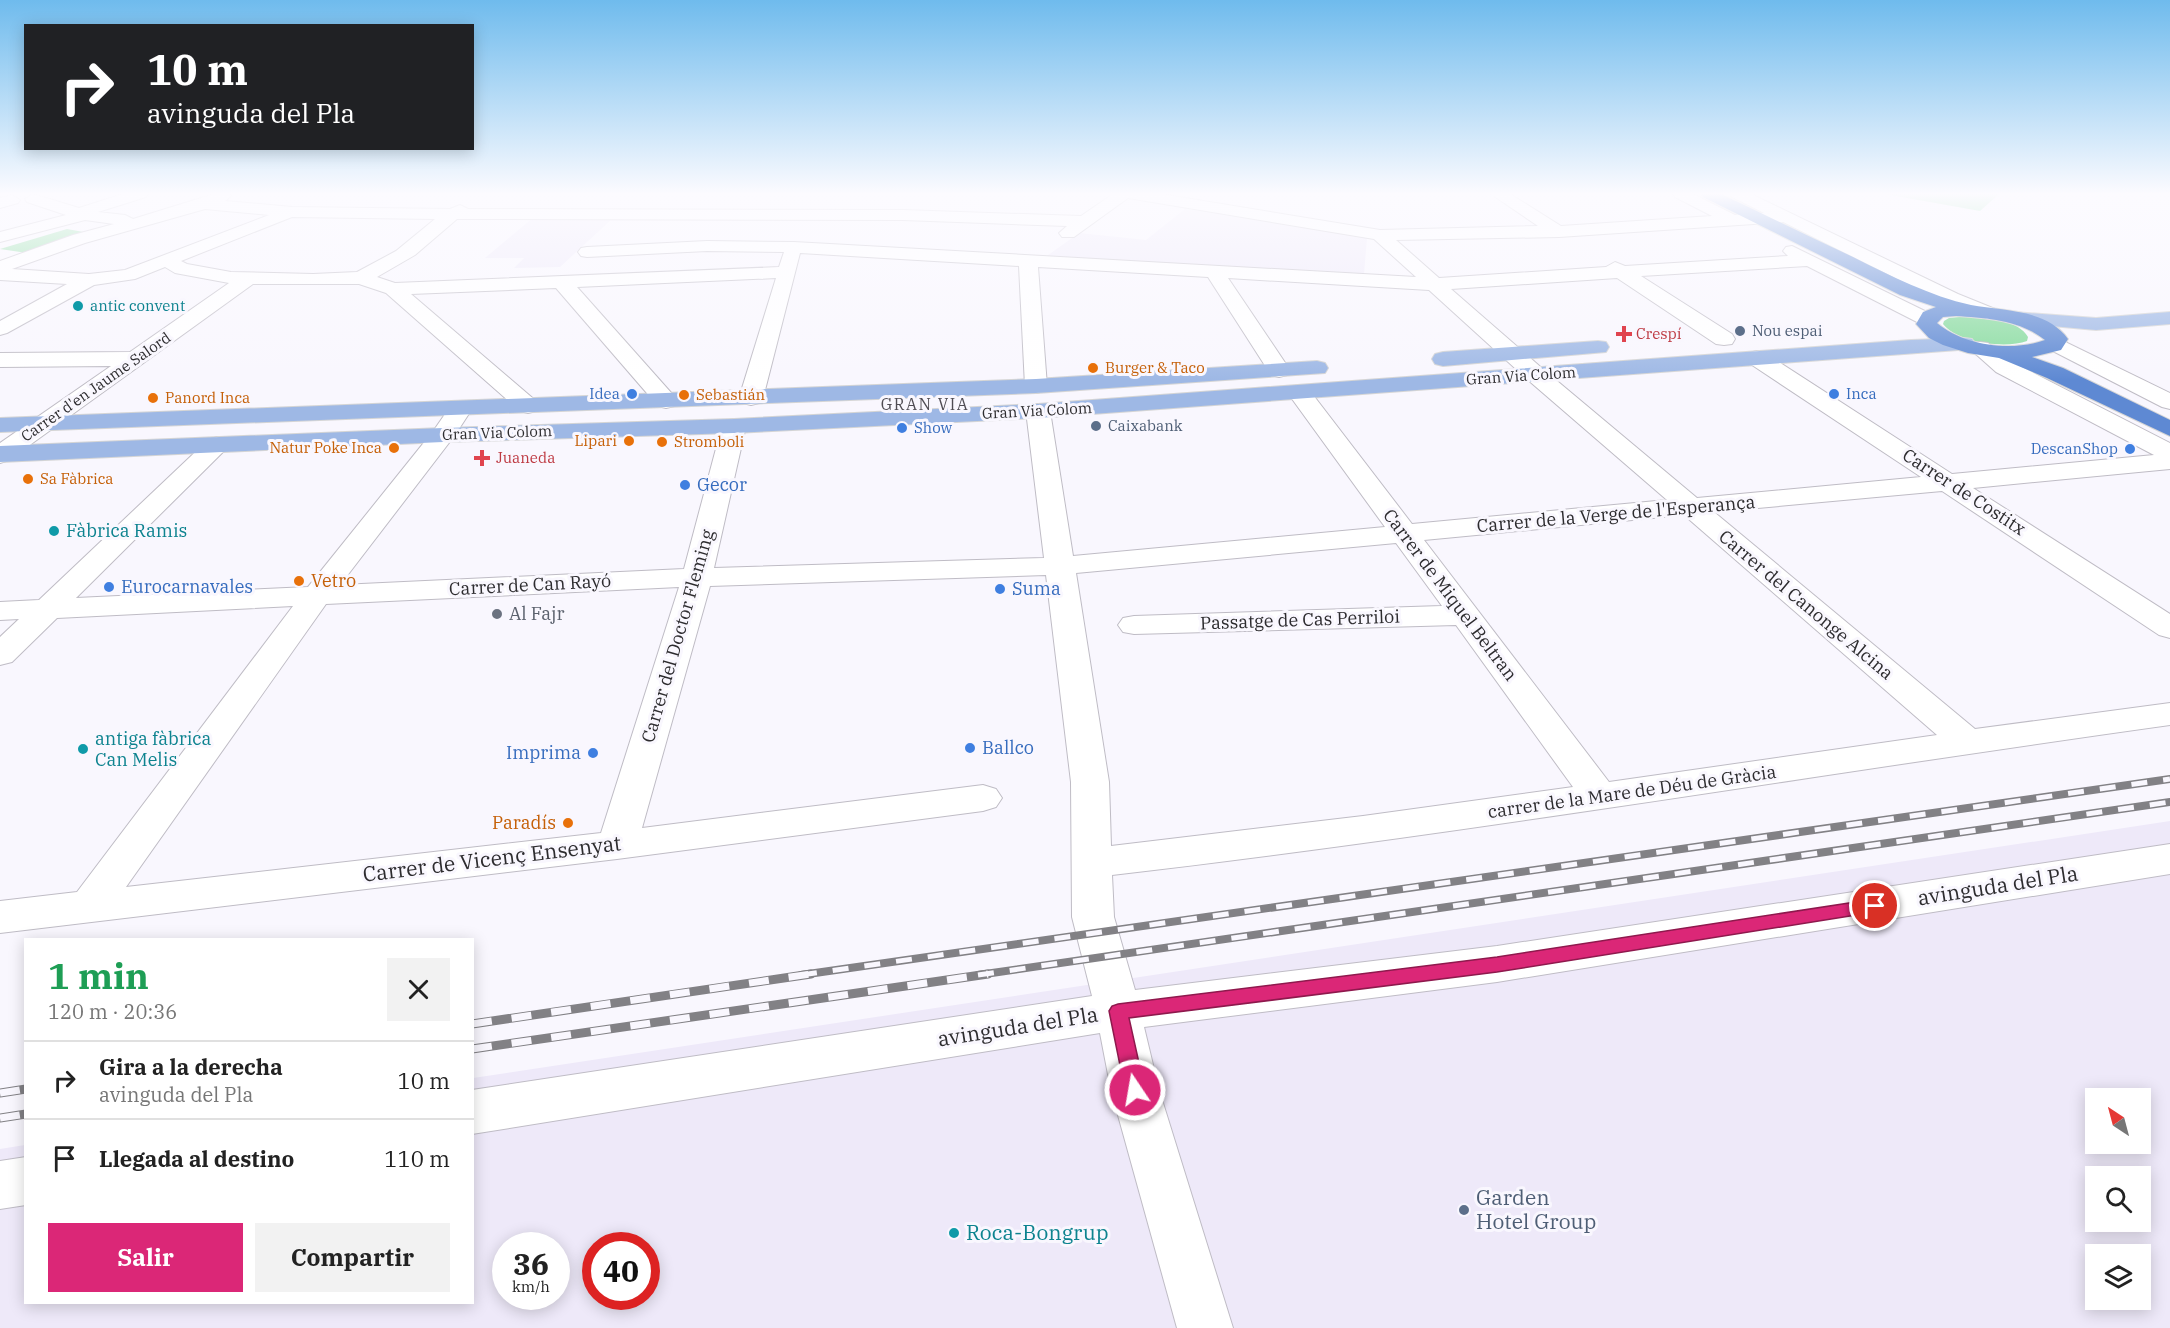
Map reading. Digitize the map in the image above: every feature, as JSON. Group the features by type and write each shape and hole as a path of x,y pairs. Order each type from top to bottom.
{"highway":[{"path":"1835,256 1907,291 1928,306 1928,319 1938,335 2078,377 2170,415"},
{"path":"1907,291 1979,312 2014,318 2044,329 2052,344 2078,377 2170,429"},
{"path":"1928,319 1949,311 1979,312"},
{"path":"1980,348 2026,353 2052,344"}],"main road":[{"path":"2014,318 2096,324 2170,318"},
{"name":"Gran Via Colom","path":"1419,360 1901,328 1928,319"},
{"path":"2052,344 2096,324"},
{"name":"Gran Via Colom","path":"0,425 452,422 734,426 1037,399 1289,381 1536,375 1921,345 1980,348"},
{"name":"Gran Via Colom","path":"1289,381 1338,366"},
{"name":"Gran Via Colom","path":"1,454 217,445 452,422 528,406 750,398 1037,399"}],"street":[{"path":"0,267 31,256"},
{"path":"0,274 90,280 128,275 180,256"},
{"path":"361,278 401,256"},
{"path":"561,281 583,256"},
{"path":"750,398 791,256"},
{"path":"934,256 1434,284 1810,260"},
{"path":"1028,262 1036,256"},
{"name":"Carrer del Canonge Alcina","path":"1403,256 1536,375 1966,741"},
{"path":"1596,256 1724,339"},
{"path":"1802,256 1928,319"},
{"path":"1865,256 1979,312"},
{"path":"167,261 182,269 248,279 361,278 393,289 785,272"},
{"path":"1028,262 1037,399 1090,782 1093,917 1113,990 1135,1090 1205,1328"},
{"name":"Carrer de Miquel Beltran","path":"1214,272 1289,381 1601,798"},
{"name":"Carrer d'en Jaume Salord","path":"1,454 248,279"},
{"path":"0,329 90,280"},
{"path":"561,281 666,401"},
{"path":"393,289 528,406"},
{"path":"2052,344 2170,402"},
{"path":"1980,348 2004,367 2170,453"},
{"name":"Carrer de Costitx","path":"1757,358 2170,628"},
{"path":"0,360 137,359"},
{"path":"90,905 317,596 452,422"},
{"name":"Carrer del Doctor Fleming","path":"617,845 697,578 734,426"},
{"path":"0,655 217,445"},
{"name":"Carrer de la Verge de l'Esperança","path":"1061,566 2170,461"},
{"name":"Carrer de Can Rayó","path":"0,611 697,578 1061,566"},
{"name":"Passatge de Cas Perriloi","path":"1134,625 1465,615"},
{"name":"carrer de la Mare de Déu de Gràcia","path":"1093,863 1187,853 1601,798 1966,741 2170,714"},
{"name":"Carrer de Vicenç Ensenyat","path":"0,917 617,845 983,798"},
{"name":"avinguda del Pla","path":"474,1112 1113,990 1497,964 2170,859"},
{"path":"0,1185 24,1182"}],"shaded area":[{"path":"487,256 572,256 560,267 514,268 524,258 485,258"},
{"path":"1047,256 1366,256 1364,274 1044,258"},
{"path":"2170,821 2170,1328 0,1328 0,1149 24,1145 24,1304 474,1304 474,1078"}],"green space":[{"path":"1970,316 2010,323 2024,331 2028,337 2027,341 2007,344 1983,343 1960,336 1943,324 1949,318"}],"railway":[{"path":"801,975 2170,779"},
{"path":"978,975 2170,802"},
{"path":"474,1024 811,974"},
{"path":"474,1049 988,974"},
{"path":"0,1093 24,1089"},
{"path":"0,1118 24,1114"}],"place":[{"name":"antic convent","path":"78,306"},
{"name":"Nou espai","path":"1740,331"},
{"name":"Crespí","path":"1624,334"},
{"name":"Burger & Taco","path":"1093,368"},
{"name":"Idea","path":"632,394"},
{"name":"Inca","path":"1834,394"},
{"name":"Sebastián","path":"684,395"},
{"name":"Panord Inca","path":"153,398"},
{"name":"Caixabank","path":"1096,426"},
{"name":"Show","path":"902,428"},
{"name":"Lipari","path":"629,441"},
{"name":"Stromboli","path":"662,442"},
{"name":"Natur Poke Inca","path":"394,448"},
{"name":"DescanShop","path":"2130,449"},
{"name":"Juaneda","path":"482,458"},
{"name":"Sa Fàbrica","path":"28,479"},
{"name":"Gecor","path":"685,485"},
{"name":"Fàbrica Ramis","path":"54,531"},
{"name":"Vetro","path":"299,581"},
{"name":"Eurocarnavales","path":"109,587"},
{"name":"Suma","path":"1000,589"},
{"name":"Al Fajr","path":"497,614"},
{"name":"Ballco","path":"970,748"},
{"name":"antiga fàbrica Can Melis","path":"83,749"},
{"name":"Imprima","path":"593,753"},
{"name":"Paradís","path":"568,823"},
{"name":"Garden Hotel Group","path":"1464,1210"},
{"name":"Roca-Bongrup","path":"954,1233"}],"district":[{"name":"GRAN VIA","path":"925,404"}],"route":[{"path":"1135,1090 1118,1011 1497,964 1875,906"}]}
